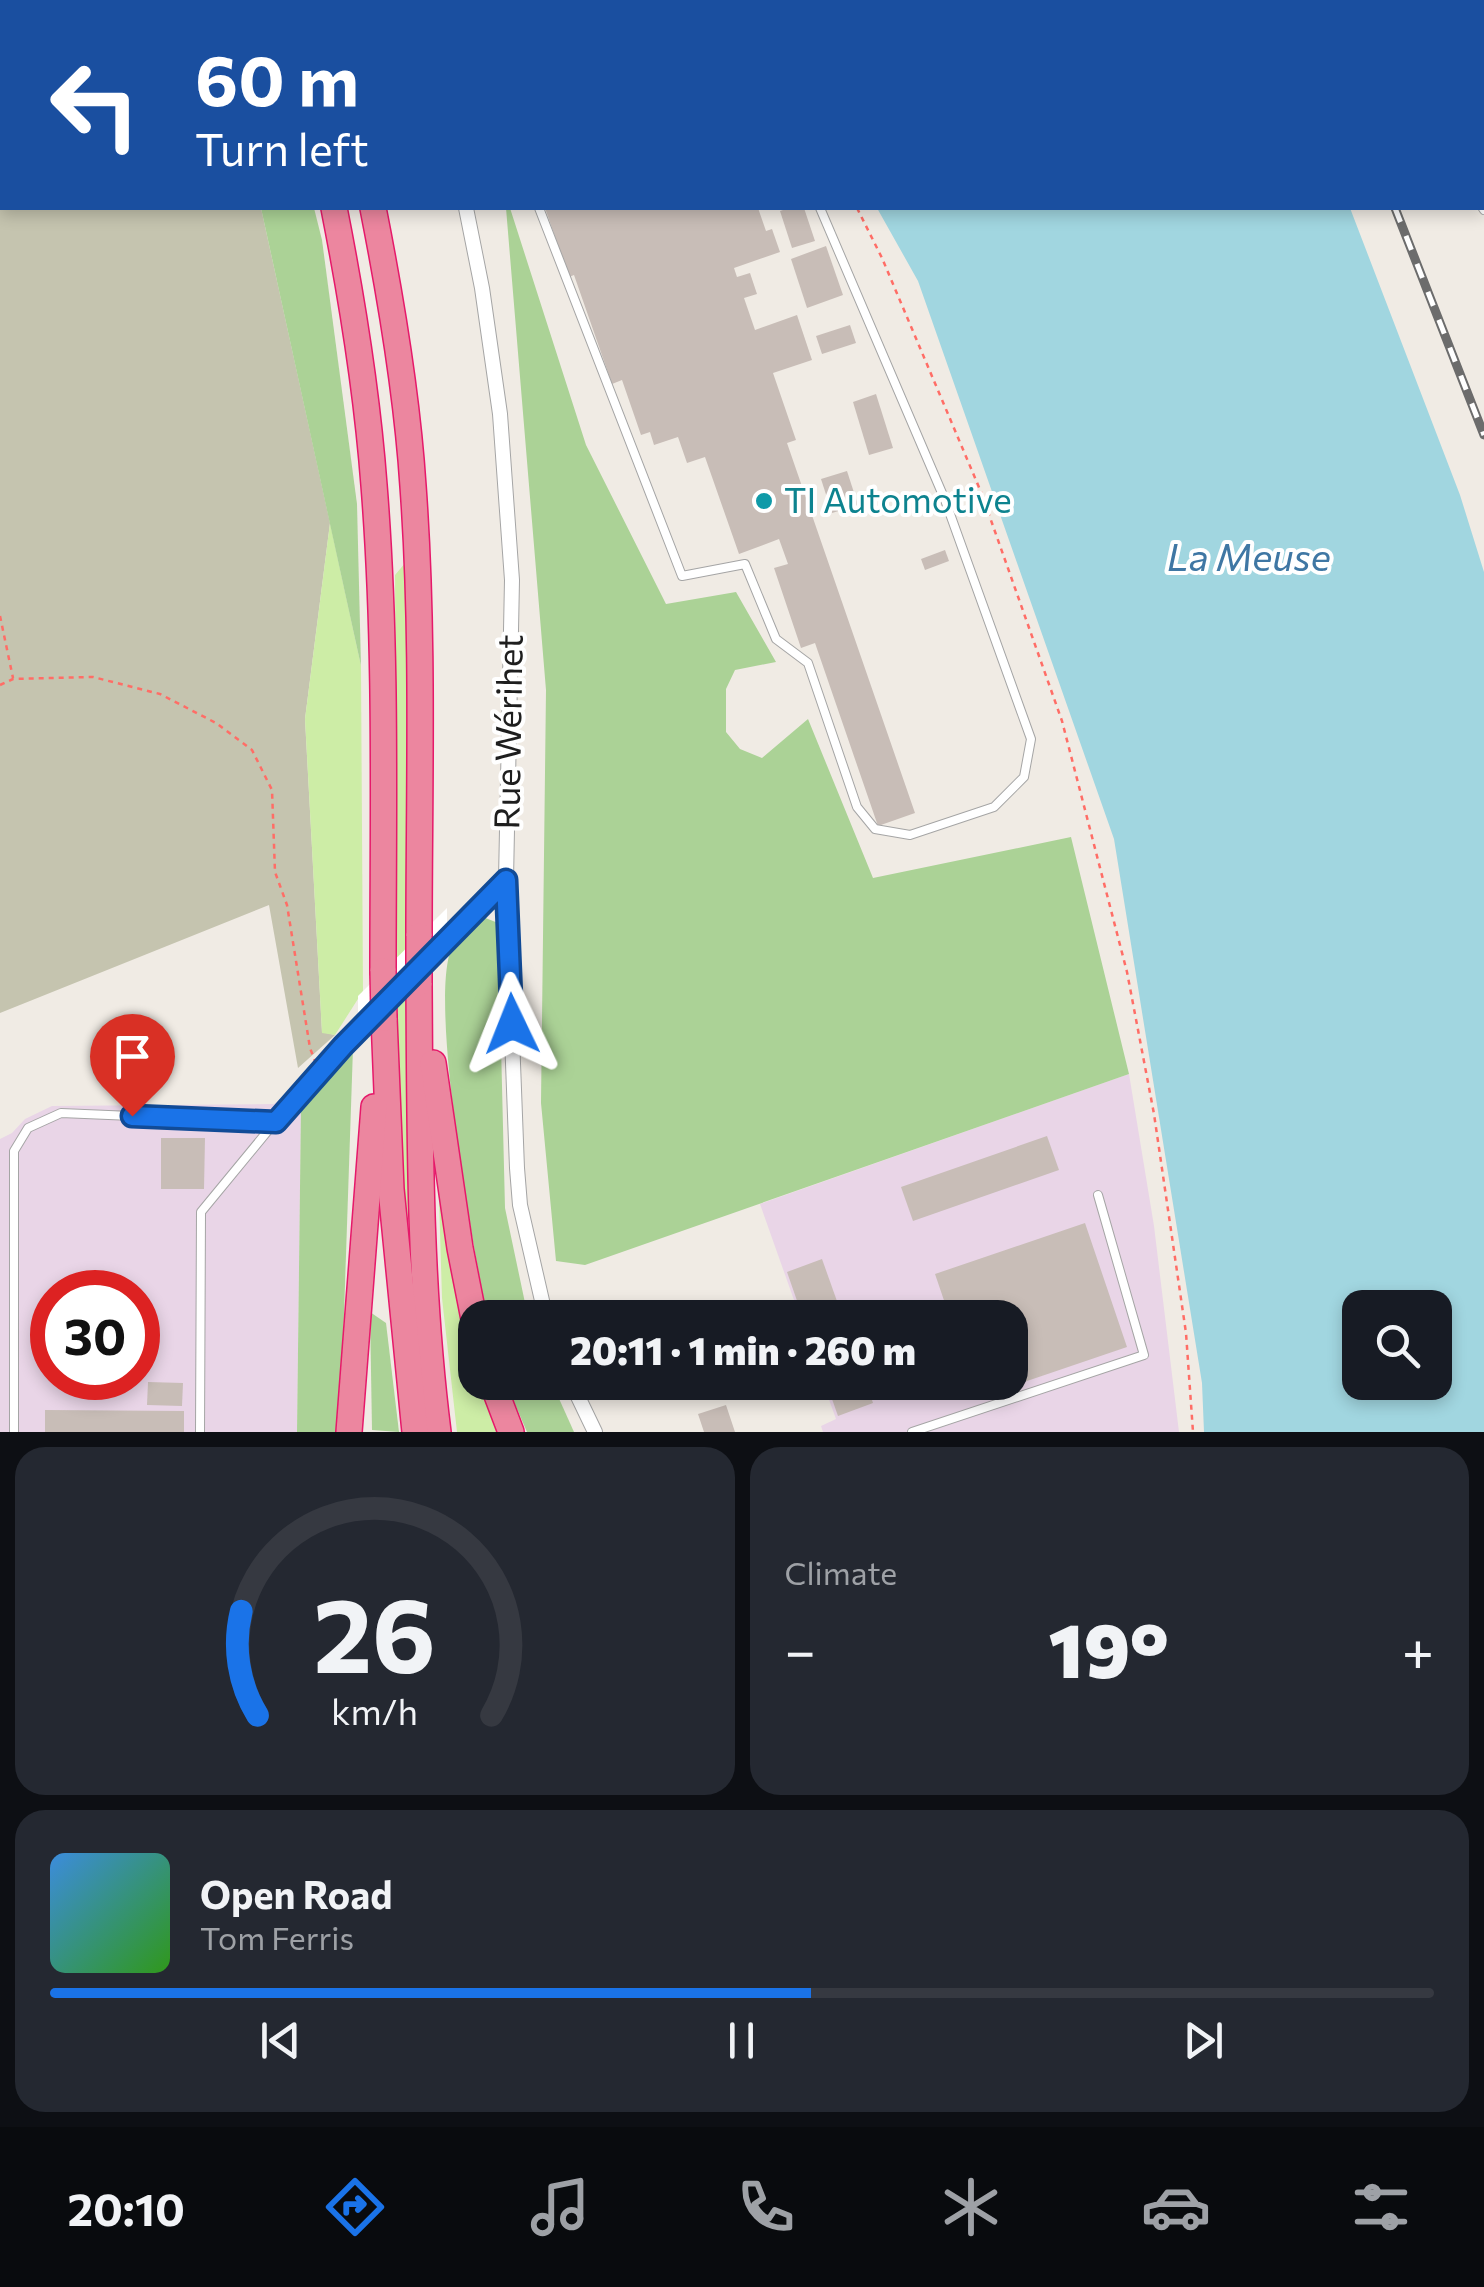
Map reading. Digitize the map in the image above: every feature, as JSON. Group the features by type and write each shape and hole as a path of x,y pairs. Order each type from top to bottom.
{"highway":[{"path":"334,210 362,368 374,485 382,629 384,1020 391,1189 416,1432"},
{"path":"373,210 397,348 413,484 418,639 422,1255 427,1348 438,1432"},
{"path":"419,983 470,1300"},
{"path":"349,1432 372,1121 384,1020"},
{"path":"356,1360 364,1432"},
{"path":"499,1400 511,1432"}],"street":[{"name":"Rue Wérihet","path":"466,210 500,414 512,580 506,880 516,1168 520,1205 542,1300"},
{"path":"579,1400 595,1432"}],"lane":[{"path":"541,210 682,576 745,564 776,640 808,664 857,807 875,829 910,835 994,808 1024,777 1031,739 945,500 821,210"},
{"path":"200,1432 201,1212 320,1071 506,880"},
{"path":"14,1432 14,1151 28,1128 60,1113 276,1122"},
{"path":"912,1432 1144,1356 1098,1195"}],"path":[{"path":"858,210 981,492 1062,721 1127,972 1154,1114 1186,1333 1194,1432"},
{"path":"0,616 13,679"},
{"path":"0,685 13,679 94,677 160,694 216,722 252,750 272,790 275,872 287,905 310,1048 320,1071"}],"shaded area":[{"path":"0,210 261,210 330,523 305,719 322,1032 335,1035 298,1068 269,905 0,1013"},
{"path":"1129,1074 1154,1226 1179,1432 823,1432 821,1426 836,1419 829,1400 1028,1400 1028,1300 794,1300 760,1204"},
{"path":"287,1094 301,1106 297,1432 0,1432 0,1139 25,1119 52,1106 274,1104"}],"green space":[{"path":"261,210 314,210 322,240 357,504 361,666"},
{"path":"506,210 511,210 586,445 666,604 736,592 776,662 735,670 726,689 726,732 740,749 762,758 808,719 873,878 1071,837 1129,1074 585,1265 556,1261 541,1103 546,690"},
{"path":"330,523 361,666 363,991 335,1035 322,1033 305,719"},
{"path":"406,562 408,1243 398,1094 395,575"},
{"path":"483,917 498,923 505,1208 524,1300 484,1300 473,1239 455,1124 445,1012 447,970 454,943"},
{"path":"353,1048 340,1432 297,1432 301,1106"},
{"path":"438,1165 462,1300 458,1300 458,1400 491,1400 503,1432 457,1432 442,1298"},
{"path":"370,1312 386,1323 399,1432 372,1430"},
{"path":"513,1400 560,1400 574,1432 527,1432"}],"water":[{"name":"La Meuse","path":"878,210 1351,210 1460,495 1484,572 1484,1432 1204,1432 1202,1383 1114,839 918,281"}],"pier":[{"path":"447,908 447,955 358,1044 358,996"}],"building":[{"name":"TI Automotive","path":"546,210 759,210 766,231 772,229 780,252 734,268 737,277 750,273 757,294 744,298 755,330 797,315 812,360 773,373 796,440 787,443 915,813 878,826 815,643 801,648 774,568 788,564 779,539 739,554 705,457 687,463 678,437 654,445 650,432 641,435 622,380 612,384 574,275 569,277"},
{"path":"805,210 815,241 792,248 780,211"},
{"path":"826,246 843,295 807,308 791,259"},
{"path":"850,325 856,343 822,354 816,336"},
{"path":"876,394 893,448 869,455 853,402"},
{"path":"847,471 858,505 832,513 821,479"},
{"path":"945,550 949,561 925,570 921,559"},
{"path":"1047,1136 1059,1170 913,1221 901,1187"},
{"path":"161,1138 205,1138 204,1189 161,1189"},
{"path":"1085,1223 1127,1347 1028,1381 1028,1300 944,1300 935,1274"},
{"path":"822,1259 837,1300 797,1300 787,1272"},
{"path":"160,1382 183,1383 182,1406 147,1405 147,1400 160,1400"},
{"path":"832,1400 872,1400 873,1403 838,1416"},
{"path":"726,1405 735,1432 704,1432 698,1414"},
{"path":"45,1410 184,1411 184,1432 45,1432"}],"railway":[{"path":"1396,210 1484,435"}],"place":[{"name":"TI Automotive","path":"764,501"}],"route":[{"path":"132,1116 276,1122 343,1046 506,880 512,1024"}]}
